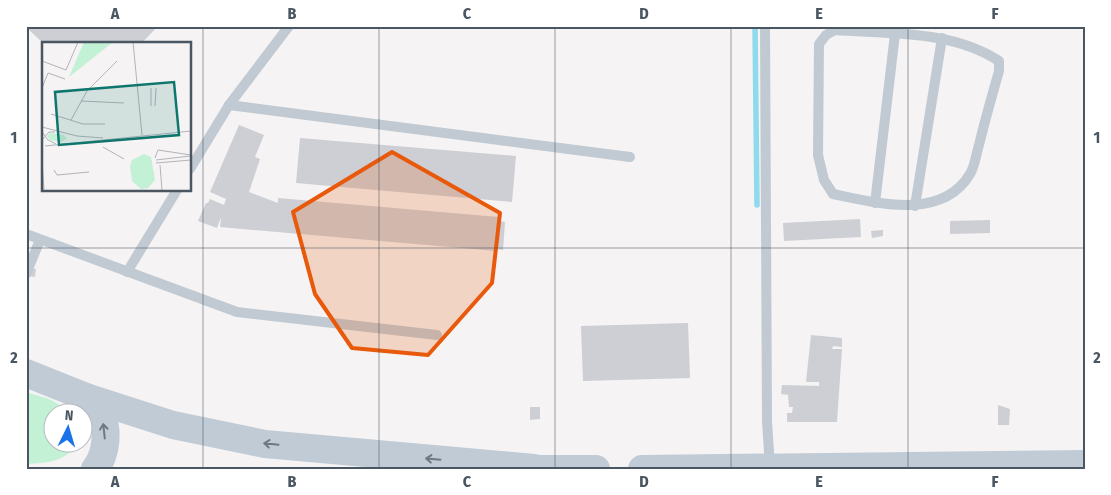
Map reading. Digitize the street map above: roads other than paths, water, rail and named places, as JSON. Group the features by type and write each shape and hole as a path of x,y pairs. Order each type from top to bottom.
{"street":[{"path":"31,377 173,426 265,444 522,468 596,469"},
{"path":"86,397 100,411 105,430 104,450 95,469"},
{"path":"642,469 1085,464"}],"lane":[{"path":"191,167 229,105 289,26"},
{"path":"765,26 767,411 770,468"},
{"path":"835,30 895,34 942,38 986,52 999,61 999,71 971,172 960,188 939,199 915,206 875,203 833,194 824,180 818,155 819,44 826,35 835,30"},
{"path":"875,203 895,34"},
{"path":"915,206 942,38"},
{"path":"229,105 630,157"},
{"path":"127,272 176,191"},
{"path":"26,234 237,312 437,335"},
{"path":"26,274 40,240"}],"waterway":[{"path":"755,26 757,205"}]}
